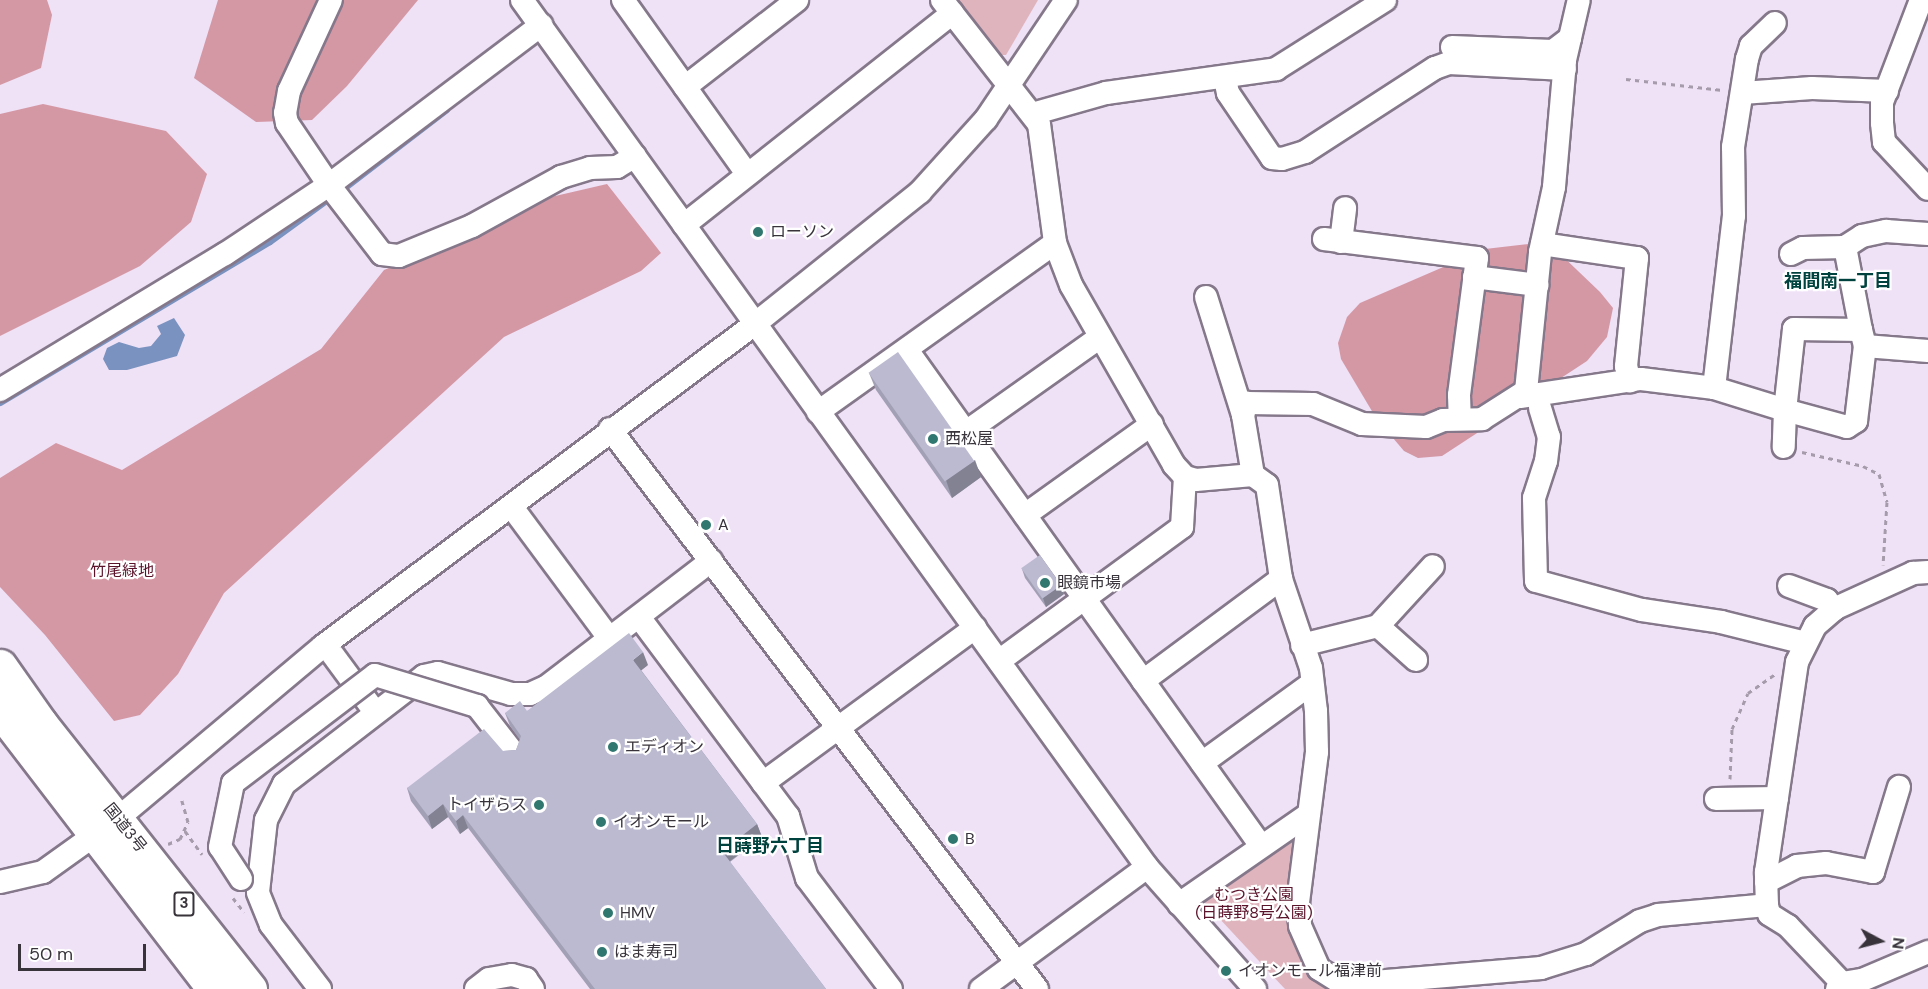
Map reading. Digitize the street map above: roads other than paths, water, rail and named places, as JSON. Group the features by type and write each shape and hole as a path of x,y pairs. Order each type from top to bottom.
{"highway":[{"name":"国道3号","path":"0,666 40,723 214,989"},
{"name":"国道3号","path":"0,710 250,989"}],"street":[{"path":"331,0 289,91 285,113 288,123 329,185 360,210 382,254 399,256 472,226 561,177 590,168 617,167 635,156"},
{"path":"522,0 1147,867 1255,989"},
{"path":"623,0 747,174"},
{"path":"685,87 797,0"},
{"path":"0,882 43,872 106,827 324,646 613,434 920,192 957,155 1009,87 1066,0"},
{"path":"1032,114 1107,93 1225,79 1276,69 1384,0"},
{"path":"1243,415 1247,403 1313,404 1362,424 1426,427 1460,418 1482,419 1520,397 1526,391 1542,244 1554,187 1564,69 1579,0"},
{"path":"1921,0 1882,102 1884,142 1928,189"},
{"path":"684,225 947,7 1032,114 1043,142 1055,243 1071,285 1185,477 1182,527 999,661"},
{"path":"1714,388 1734,216 1733,147 1742,93 1751,46 1775,22"},
{"path":"0,390 225,254 329,185 541,25"},
{"path":"1452,47 1553,51 1570,38"},
{"path":"1225,79 1228,93 1272,158 1282,159 1305,152 1435,68 1449,63 1564,69"},
{"path":"1742,93 1812,88 1887,91"},
{"path":"1345,208 1333,241 1477,258 1459,395 1460,418"},
{"path":"1791,254 1803,248 1845,247 1862,236 1886,231 1928,234"},
{"path":"818,412 1055,243"},
{"path":"1542,244 1637,258 1626,366 1630,381"},
{"path":"1520,397 1630,381 1714,388 1847,427 1856,421 1863,338 1845,247"},
{"path":"1474,277 1537,285"},
{"path":"1206,297 1243,415 1253,475"},
{"path":"1784,447 1785,410 1794,329 1863,338 1928,351"},
{"path":"966,432 1100,337"},
{"path":"907,350 1261,846"},
{"path":"1540,408 1549,437 1546,461 1534,498 1536,581 1642,610 1720,622 1801,653"},
{"path":"1025,515 1152,424"},
{"path":"106,827 148,805 333,655 518,514 613,434"},
{"path":"613,434 1038,989"},
{"path":"1185,477 1208,480 1253,475 1267,485 1281,579 1312,683 1317,752 1306,816 1300,926 1319,969 1338,981 1449,981 1565,963 1640,921 1658,915 1767,905"},
{"path":"518,514 610,639"},
{"path":"249,886 266,820 274,799 295,774 424,675 438,672 511,694 530,694 546,687 711,561"},
{"path":"1302,645 1378,626 1433,566"},
{"path":"1928,572 1888,585 1834,610 1815,626 1801,653 1777,798 1766,882 1769,914 1788,926 1840,986 1862,980 1928,952"},
{"path":"1143,681 1281,579"},
{"path":"1789,586 1827,600 1834,610"},
{"path":"639,617 788,816 807,878 891,989"},
{"path":"1378,626 1416,660"},
{"path":"763,783 975,628"},
{"path":"333,655 375,712"},
{"path":"320,989 271,925 249,886 220,848 222,820 233,783 375,675 477,706 513,752"},
{"path":"1202,764 1312,683"},
{"path":"1766,882 1797,866 1826,863 1873,872 1899,787"},
{"path":"1723,799 1777,798"},
{"path":"1179,904 1306,816"},
{"path":"981,989 1147,867"},
{"path":"476,989 489,979 512,975 526,979 533,989"}],"water":[{"path":"174,318 185,335 177,356 127,370 109,370 103,359 107,348 119,342 139,348 151,346 161,334 157,326"}],"waterway":[{"path":"340,192 447,110"},
{"path":"0,403 270,242 332,197"}],"place":[{"name":"ローソン","path":"758,232"},
{"name":"西松屋","path":"933,439"},
{"name":"A","path":"706,525"},
{"name":"眼鏡市場","path":"1045,583"},
{"name":"エディオン","path":"613,747"},
{"name":"トイザらス","path":"539,805"},
{"name":"イオンモール","path":"601,822"},
{"name":"B","path":"953,839"},
{"name":"HMV","path":"608,913"},
{"name":"はま寿司","path":"602,952"},
{"name":"イオンモール福津前","path":"1226,971"}],"district":[{"name":"福間南一丁目","path":"1838,281"},
{"name":"日蒔野六丁目","path":"770,846"}],"park label":[{"name":"竹尾緑地","path":"122,571"},
{"name":"むつき公園 (日蒔野8号公園)","path":"1254,904"}]}
